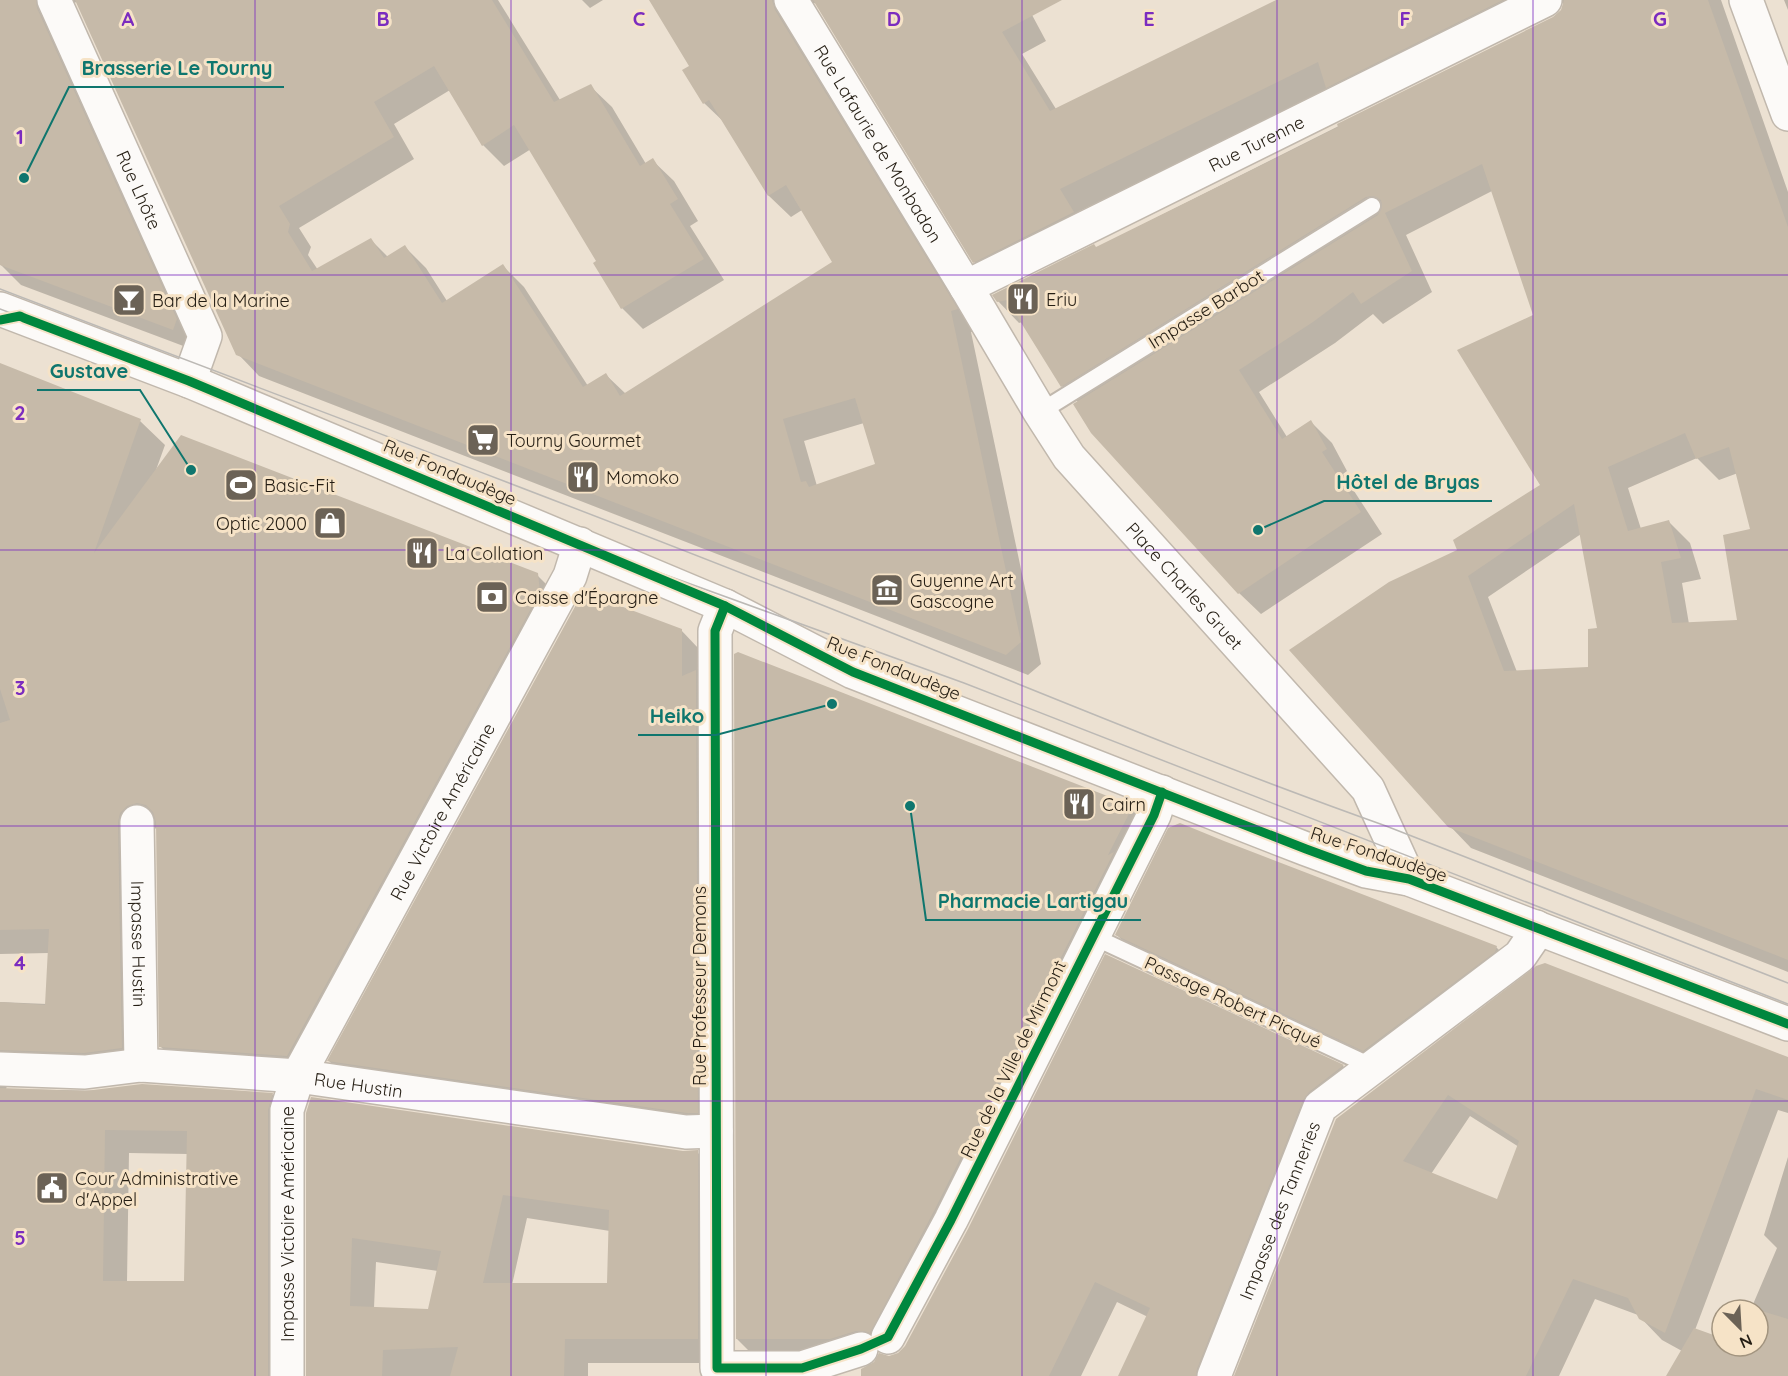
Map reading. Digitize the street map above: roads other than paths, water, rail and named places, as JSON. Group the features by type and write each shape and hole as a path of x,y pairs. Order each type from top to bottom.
{"street":[{"name":"Rue Lhôte","path":"54,0 205,336 189,381"},
{"name":"Rue Lafaurie de Monbadon","path":"791,0 966,287"},
{"name":"Rue Turenne","path":"966,287 1545,0"},
{"path":"1746,0 1788,114"},
{"name":"Place Charles Gruet","path":"966,287 1069,457 1368,789 1409,879"},
{"name":"Rue Fondaudège","path":"0,309 189,381 580,544 725,606 853,672 1366,871 1409,879 1788,1024"},
{"name":"Rue Victoire Américaine","path":"298,1076 570,576 580,544"},
{"name":"Rue Professeur Demons","path":"725,606 715,632 717,1368 802,1368"},
{"name":"Rue de la Ville de Mirmont","path":"802,1368 874,1343 951,1220 1154,815 1162,792"},
{"name":"Impasse Hustin","path":"137,822 141,1065"},
{"name":"Impasse des Tanneries","path":"1214,1376 1320,1107 1520,956 1531,940 1536,927"},
{"name":"Rue Hustin","path":"0,1069 85,1072 141,1065 298,1076 686,1132 716,1131"},
{"name":"Impasse Victoire Américaine","path":"287,1376 287,1110 298,1076"}],"lane":[{"name":"Impasse Barbot","path":"1040,412 1372,206"},
{"name":"Passage Robert Picqué","path":"1092,936 1373,1067"}],"tram line":[{"path":"0,289 581,510 1156,739 1788,983"},
{"path":"0,309 189,381 580,544 964,683 1788,1004"}],"place":[{"name":"Brasserie Le Tourny","path":"24,178"},
{"name":"Eriu","path":"1023,299"},
{"name":"Bar de la Marine","path":"129,300"},
{"name":"Tourny Gourmet","path":"483,440"},
{"name":"Gustave","path":"191,470"},
{"name":"Momoko","path":"583,477"},
{"name":"Basic-Fit","path":"241,485"},
{"name":"Optic 2000","path":"330,523"},
{"name":"Hôtel de Bryas","path":"1258,530"},
{"name":"La Collation","path":"422,553"},
{"name":"Guyenne Art Gascogne","path":"887,590"},
{"name":"Caisse d'Épargne","path":"492,597"},
{"name":"Heiko","path":"832,704"},
{"name":"Cairn","path":"1079,804"},
{"name":"Pharmacie Lartigau","path":"910,806"},
{"name":"Cour Administrative d'Appel","path":"52,1188"}]}
